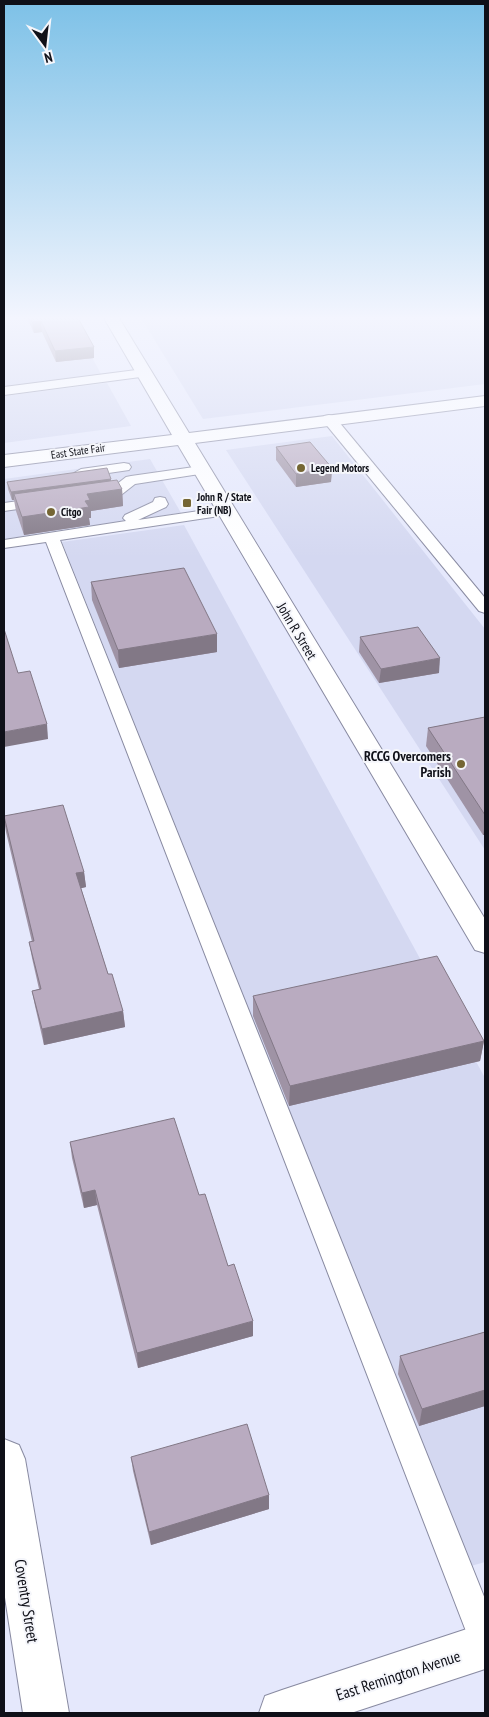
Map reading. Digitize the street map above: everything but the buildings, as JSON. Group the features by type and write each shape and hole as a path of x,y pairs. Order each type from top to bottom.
{"main road":[{"name":"John R Street","path":"159,398 485,943"},
{"name":"East State Fair","path":"4,461 181,437 485,401"},
{"name":"Coventry Street","path":"4,1459 46,1713"},
{"name":"East Remington Avenue","path":"282,1713 485,1646"}],"lane":[{"path":"329,419 485,608"},
{"path":"112,446 133,484 125,509"},
{"path":"75,480 71,474 124,467"},
{"path":"133,484 201,470"},
{"path":"83,495 125,509 226,511"},
{"path":"4,507 51,501"},
{"path":"4,544 51,537 125,509 161,504 160,501"},
{"path":"51,537 485,1639"}],"shaded area":[{"path":"4,398 115,398 131,426 4,443"},
{"path":"190,398 371,398 203,419"},
{"path":"332,436 485,629 485,850 226,450"},
{"path":"150,459 181,513 4,539 4,479"},
{"path":"184,525 485,1078 485,1562 471,1566 62,542"}],"place":[{"name":"Legend Motors","path":"301,468"},
{"name":"John R / State Fair (NB)","path":"187,503"},
{"name":"Citgo","path":"51,512"},
{"name":"RCCG Overcomers Parish","path":"461,764"}]}
